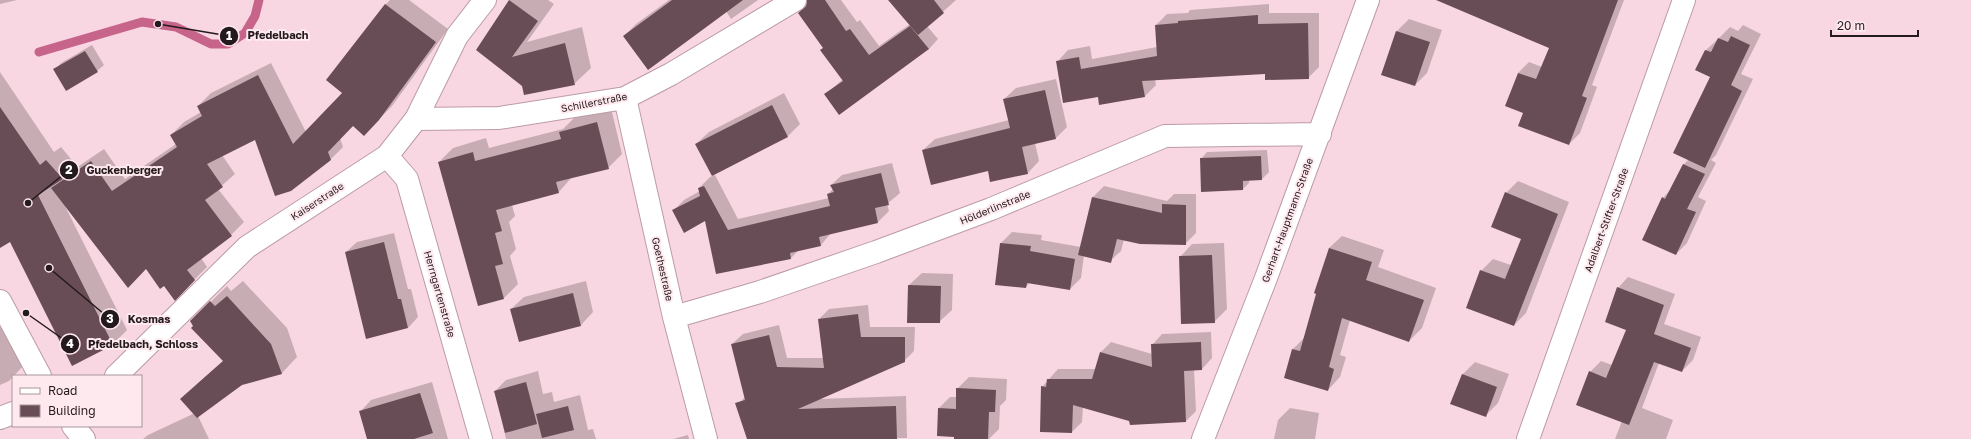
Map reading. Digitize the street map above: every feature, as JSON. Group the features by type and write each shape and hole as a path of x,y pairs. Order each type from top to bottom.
{"street":[{"name":"Kaiserstraße","path":"117,375 247,247 387,156 416,119 457,36 485,0"},
{"name":"Schillerstraße","path":"416,119 499,118 624,98 671,74 795,0"},
{"name":"Gerhart-Hauptmann-Straße","path":"1202,439 1266,278 1368,0"},
{"name":"Adalbert-Stifter-Straße","path":"1528,439 1684,0"},
{"name":"Goethestraße","path":"624,98 674,318 706,439"},
{"name":"Hölderlinstraße","path":"674,318 760,292 876,252 991,209 1165,136 1320,134"},
{"name":"Herrngartenstraße","path":"387,156 407,179 481,439"},
{"path":"0,301 39,375"},
{"path":"0,418 12,413"},
{"path":"74,427 84,439"}],"building":[{"path":"509,0 538,21 512,57 565,43 575,85 524,95 522,86 476,50"},
{"path":"672,0 743,0 648,70 623,36"},
{"path":"807,0 825,0 846,31 850,29 869,55 910,26 929,49 839,115 824,94 843,81 820,50 823,48 798,13 806,6"},
{"path":"888,0 934,0 944,13 918,35"},
{"path":"1436,0 1618,0 1582,96 1587,98 1569,145 1518,126 1523,113 1505,106 1518,73 1536,79 1549,48"},
{"path":"385,4 436,42 379,120 364,136 353,126 328,152 331,160 291,191 275,196 255,140 207,164 223,187 205,200 232,236 187,270 195,280 175,301 164,286 160,289 146,269 128,288 51,188 91,161 112,191 177,147 170,135 202,116 197,106 258,75 293,144 342,93 326,80"},
{"path":"1258,15 1258,24 1308,23 1309,79 1265,80 1265,74 1142,81 1145,97 1099,105 1098,97 1063,103 1056,61 1079,57 1081,69 1157,56 1155,25 1178,23 1178,21"},
{"path":"1396,31 1430,42 1415,86 1381,75"},
{"path":"1731,36 1750,45 1731,85 1742,91 1705,168 1673,153 1710,77 1695,70 1705,50 1711,52 1718,38 1728,42"},
{"path":"85,51 98,72 66,91 53,69"},
{"path":"1045,90 1056,139 1022,147 1028,174 990,182 988,171 931,185 922,150 1010,128 1003,99"},
{"path":"772,105 788,137 712,176 695,144"},
{"path":"0,107 40,165 46,160 63,179 38,195 113,345 72,366 10,242 0,248"},
{"path":"597,122 609,169 556,182 559,193 496,210 502,231 495,233 503,264 495,266 504,299 478,306 438,162 473,152 475,161 561,139 559,132"},
{"path":"1261,156 1262,180 1243,181 1243,190 1201,192 1200,158"},
{"path":"1683,164 1705,174 1687,209 1696,212 1676,255 1642,240 1662,197 1665,199"},
{"path":"881,173 889,205 875,208 878,223 819,237 821,246 790,253 791,259 716,274 705,221 684,233 672,210 700,196 698,188 704,186 728,230 830,206 827,194 834,192 830,185"},
{"path":"1505,192 1558,214 1514,326 1466,308 1480,270 1505,279 1521,239 1491,227"},
{"path":"1092,197 1162,213 1162,204 1186,205 1186,245 1140,244 1117,239 1111,263 1078,255"},
{"path":"384,242 398,299 401,299 408,328 366,339 345,252"},
{"path":"1000,243 1031,246 1030,251 1075,259 1070,290 1027,283 1026,288 995,285"},
{"path":"1329,248 1372,262 1366,280 1424,300 1409,342 1342,318 1329,367 1334,369 1328,391 1284,378 1292,349 1300,351 1316,294 1314,293"},
{"path":"1212,255 1215,323 1181,324 1179,256"},
{"path":"908,285 941,286 940,323 907,323"},
{"path":"1617,287 1664,305 1654,334 1691,348 1682,372 1654,362 1629,425 1576,405 1589,371 1606,378 1626,330 1605,322"},
{"path":"573,293 581,326 519,342 510,309"},
{"path":"227,296 271,344 282,374 242,385 197,418 180,399 223,361 191,328 193,326 190,321 210,301 215,306"},
{"path":"858,314 861,337 905,337 905,362 798,409 896,406 897,439 747,439 735,403 745,400 731,344 769,335 777,367 824,368 818,319"},
{"path":"1201,342 1202,370 1184,371 1186,422 1130,425 1129,421 1073,405 1072,433 1040,432 1041,386 1046,387 1047,379 1092,379 1100,352 1152,367 1151,344"},
{"path":"1462,374 1497,387 1486,417 1450,404"},
{"path":"526,382 537,424 505,433 494,391"},
{"path":"956,388 996,390 995,412 989,412 988,439 954,439 954,437 937,436 938,408 956,409"},
{"path":"420,393 433,433 414,439 367,439 359,411"},
{"path":"568,406 574,430 542,438 536,414"}],"waterway":[{"path":"39,52 142,22 176,27 211,44 228,44 245,33 255,16 259,0"}],"place":[{"name":"Pfedelbach","path":"158,24"},
{"name":"Guckenberger","path":"28,203"},
{"name":"Kosmas","path":"49,268"},
{"name":"Pfedelbach, Schloss","path":"26,313"}]}
